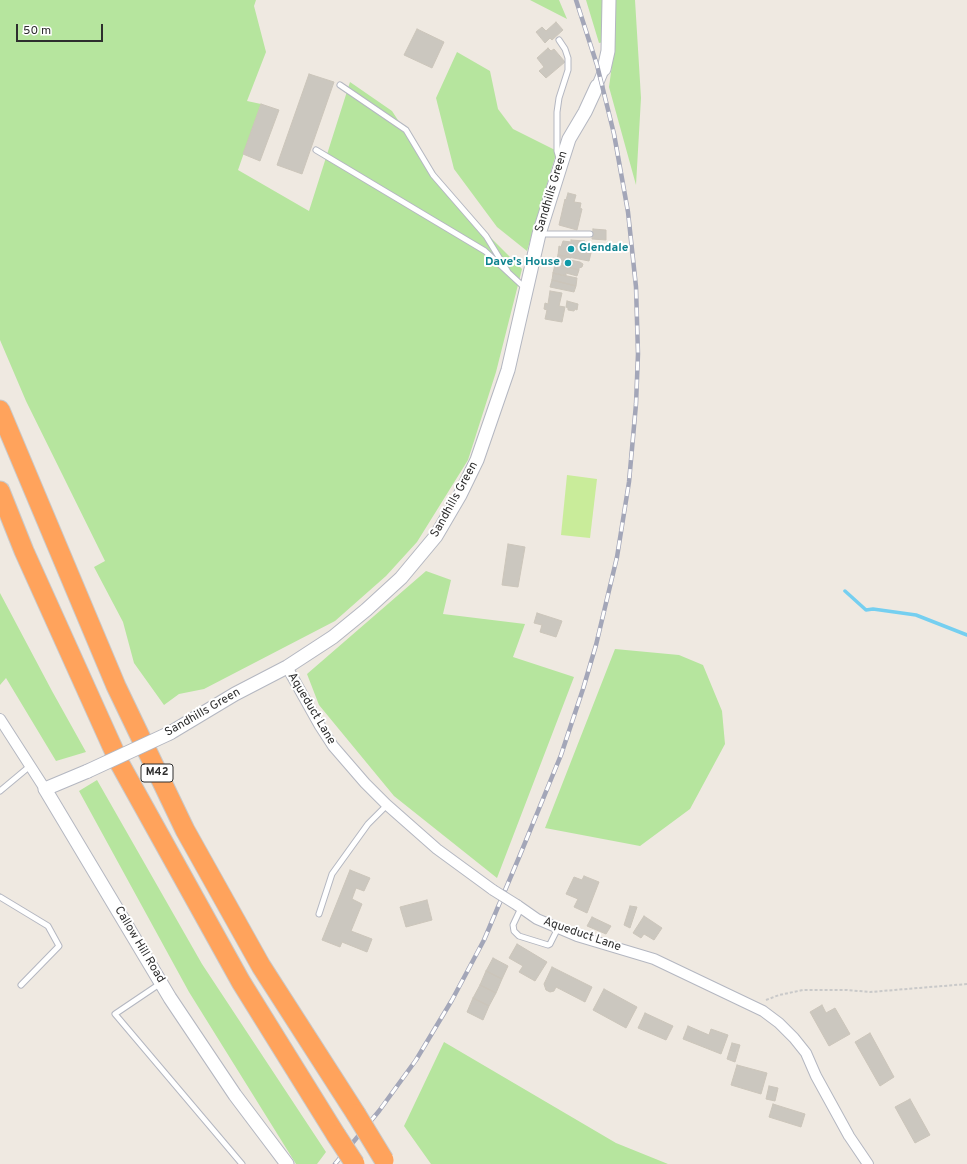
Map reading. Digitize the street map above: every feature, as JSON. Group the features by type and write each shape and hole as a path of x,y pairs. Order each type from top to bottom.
{"highway":[{"name":"M42","path":"0,410 116,686 185,830 261,966 386,1162"},
{"name":"M42","path":"0,491 24,551 120,764 241,982 336,1135 356,1164"}],"street":[{"path":"597,86 604,69 608,51 609,0"},
{"name":"Sandhills Green","path":"45,789 170,733 236,694 287,667 333,637 366,610 401,578 436,536 478,460 508,370 539,234 561,164 569,139 585,112 597,86"},
{"name":"Aqueduct Lane","path":"287,667 305,702 333,746 347,764 386,805 437,849 493,890 537,919 589,940 654,959 752,1005 768,1015 794,1038 806,1053 816,1076 848,1136 868,1164"},
{"name":"Callow Hill Road","path":"0,719 45,789 161,983 235,1095 287,1164"}],"lane":[{"path":"559,40 565,49 568,58 568,70 559,98 557,112 557,150 561,164"},
{"path":"340,85 406,130 433,175 486,236 508,272"},
{"path":"316,150 485,251 526,288"},
{"path":"539,234 590,234"},
{"path":"0,791 30,766"},
{"path":"0,787 6,787"},
{"path":"319,914 332,874 368,824 386,805"},
{"path":"0,897 48,926 59,946 21,985"},
{"path":"519,906 513,925 514,931 519,936 548,945 558,928"},
{"path":"161,983 115,1014 242,1164"}],"path":[{"path":"752,1005 779,995 803,990 847,990 870,992 967,984"}],"green space":[{"path":"0,0 256,0 254,6 266,52 247,101 261,104 238,170 309,211 350,82 392,111 445,192 522,269 496,372 468,460 417,542 386,576 335,621 204,689 179,694 164,705 134,663 123,622 94,567 105,561 26,401 0,340"},
{"path":"530,0 559,0 567,19"},
{"path":"586,0 605,0 604,42 599,43"},
{"path":"614,0 635,0 641,98 636,185 609,87 613,58"},
{"path":"457,52 490,71 498,109 513,129 557,151 527,251 497,227 454,169 436,98"},
{"path":"567,475 597,479 590,538 561,535"},
{"path":"426,571 451,580 443,614 525,624 513,657 574,677 497,878 394,796 319,705 307,674"},
{"path":"0,593 86,752 56,761 6,678 0,685"},
{"path":"615,649 679,655 703,665 722,711 725,744 690,809 640,846 545,828"},
{"path":"97,780 202,964 326,1152 317,1164 296,1164 189,992 79,791"},
{"path":"444,1042 616,1143 668,1164 431,1164 404,1126"}],"building":[{"path":"556,22 563,30 552,40 550,38 545,43 536,32 542,27 546,31"},
{"path":"417,29 444,42 432,68 404,55"},
{"path":"548,48 551,51 554,49 565,62 546,78 539,71 544,67 537,58"},
{"path":"309,74 334,82 302,174 277,165"},
{"path":"261,104 279,110 260,161 243,154"},
{"path":"568,193 576,195 574,202 581,203 580,208 582,209 577,230 559,225 565,199 566,200"},
{"path":"593,229 606,230 606,240 592,239"},
{"name":"Glendale","path":"571,240 585,241 584,251 591,253 589,261 558,255 559,246 561,247 563,241 571,242"},
{"name":"Dave's House","path":"558,255 570,257 570,260 580,262 583,264 582,267 579,268 579,270 555,264"},
{"path":"555,264 579,270 577,276 566,273 566,276 553,273"},
{"path":"553,273 577,278 576,286 552,280"},
{"path":"552,280 576,286 574,292 550,287"},
{"path":"550,291 562,293 559,306 565,307 562,322 545,319 547,310 544,309 545,303 548,304"},
{"path":"567,301 578,304 577,310 568,310 566,307"},
{"path":"508,544 525,547 518,587 502,585"},
{"path":"537,613 562,621 556,637 540,632 542,625 534,623"},
{"path":"350,870 370,878 364,891 356,888 352,899 362,904 351,931 372,939 367,952 342,942 340,947 322,940"},
{"path":"584,876 599,882 587,913 574,907 578,899 566,894 574,877 582,880"},
{"path":"427,900 432,920 406,927 400,907"},
{"path":"630,906 637,907 630,928 624,925"},
{"path":"644,916 662,928 654,940 644,934 641,938 633,933"},
{"path":"592,917 611,926 606,934 587,926"},
{"path":"517,944 547,962 535,981 519,972 523,966 509,958"},
{"path":"493,958 508,966 502,979 486,971"},
{"path":"552,967 592,987 585,1002 556,987 554,991 550,992 546,990 544,984"},
{"path":"486,971 502,979 496,993 480,985"},
{"path":"480,985 496,993 489,1006 473,998"},
{"path":"604,989 637,1007 626,1028 593,1010"},
{"path":"473,998 489,1006 483,1020 467,1012"},
{"path":"822,1005 826,1013 835,1008 850,1034 829,1046 810,1012"},
{"path":"645,1013 673,1026 666,1040 638,1028"},
{"path":"688,1026 709,1035 711,1029 728,1035 721,1054 683,1039"},
{"path":"870,1033 894,1077 880,1086 855,1042"},
{"path":"732,1043 740,1045 735,1062 727,1059"},
{"path":"737,1065 767,1073 761,1094 731,1085"},
{"path":"769,1086 778,1088 775,1101 766,1099"},
{"path":"910,1099 930,1135 915,1143 895,1107"},
{"path":"773,1104 805,1114 801,1127 769,1117"}],"waterway":[{"path":"845,591 866,610 873,609 916,615 967,635"}],"railway":[{"path":"335,1164 379,1111 416,1060 452,1000 484,940 561,755 596,645 617,557 629,482 636,404 638,354 636,287 628,212 614,134 597,65 576,0"}],"place":[{"name":"Glendale","path":"571,249"},
{"name":"Dave's House","path":"568,263"}]}
